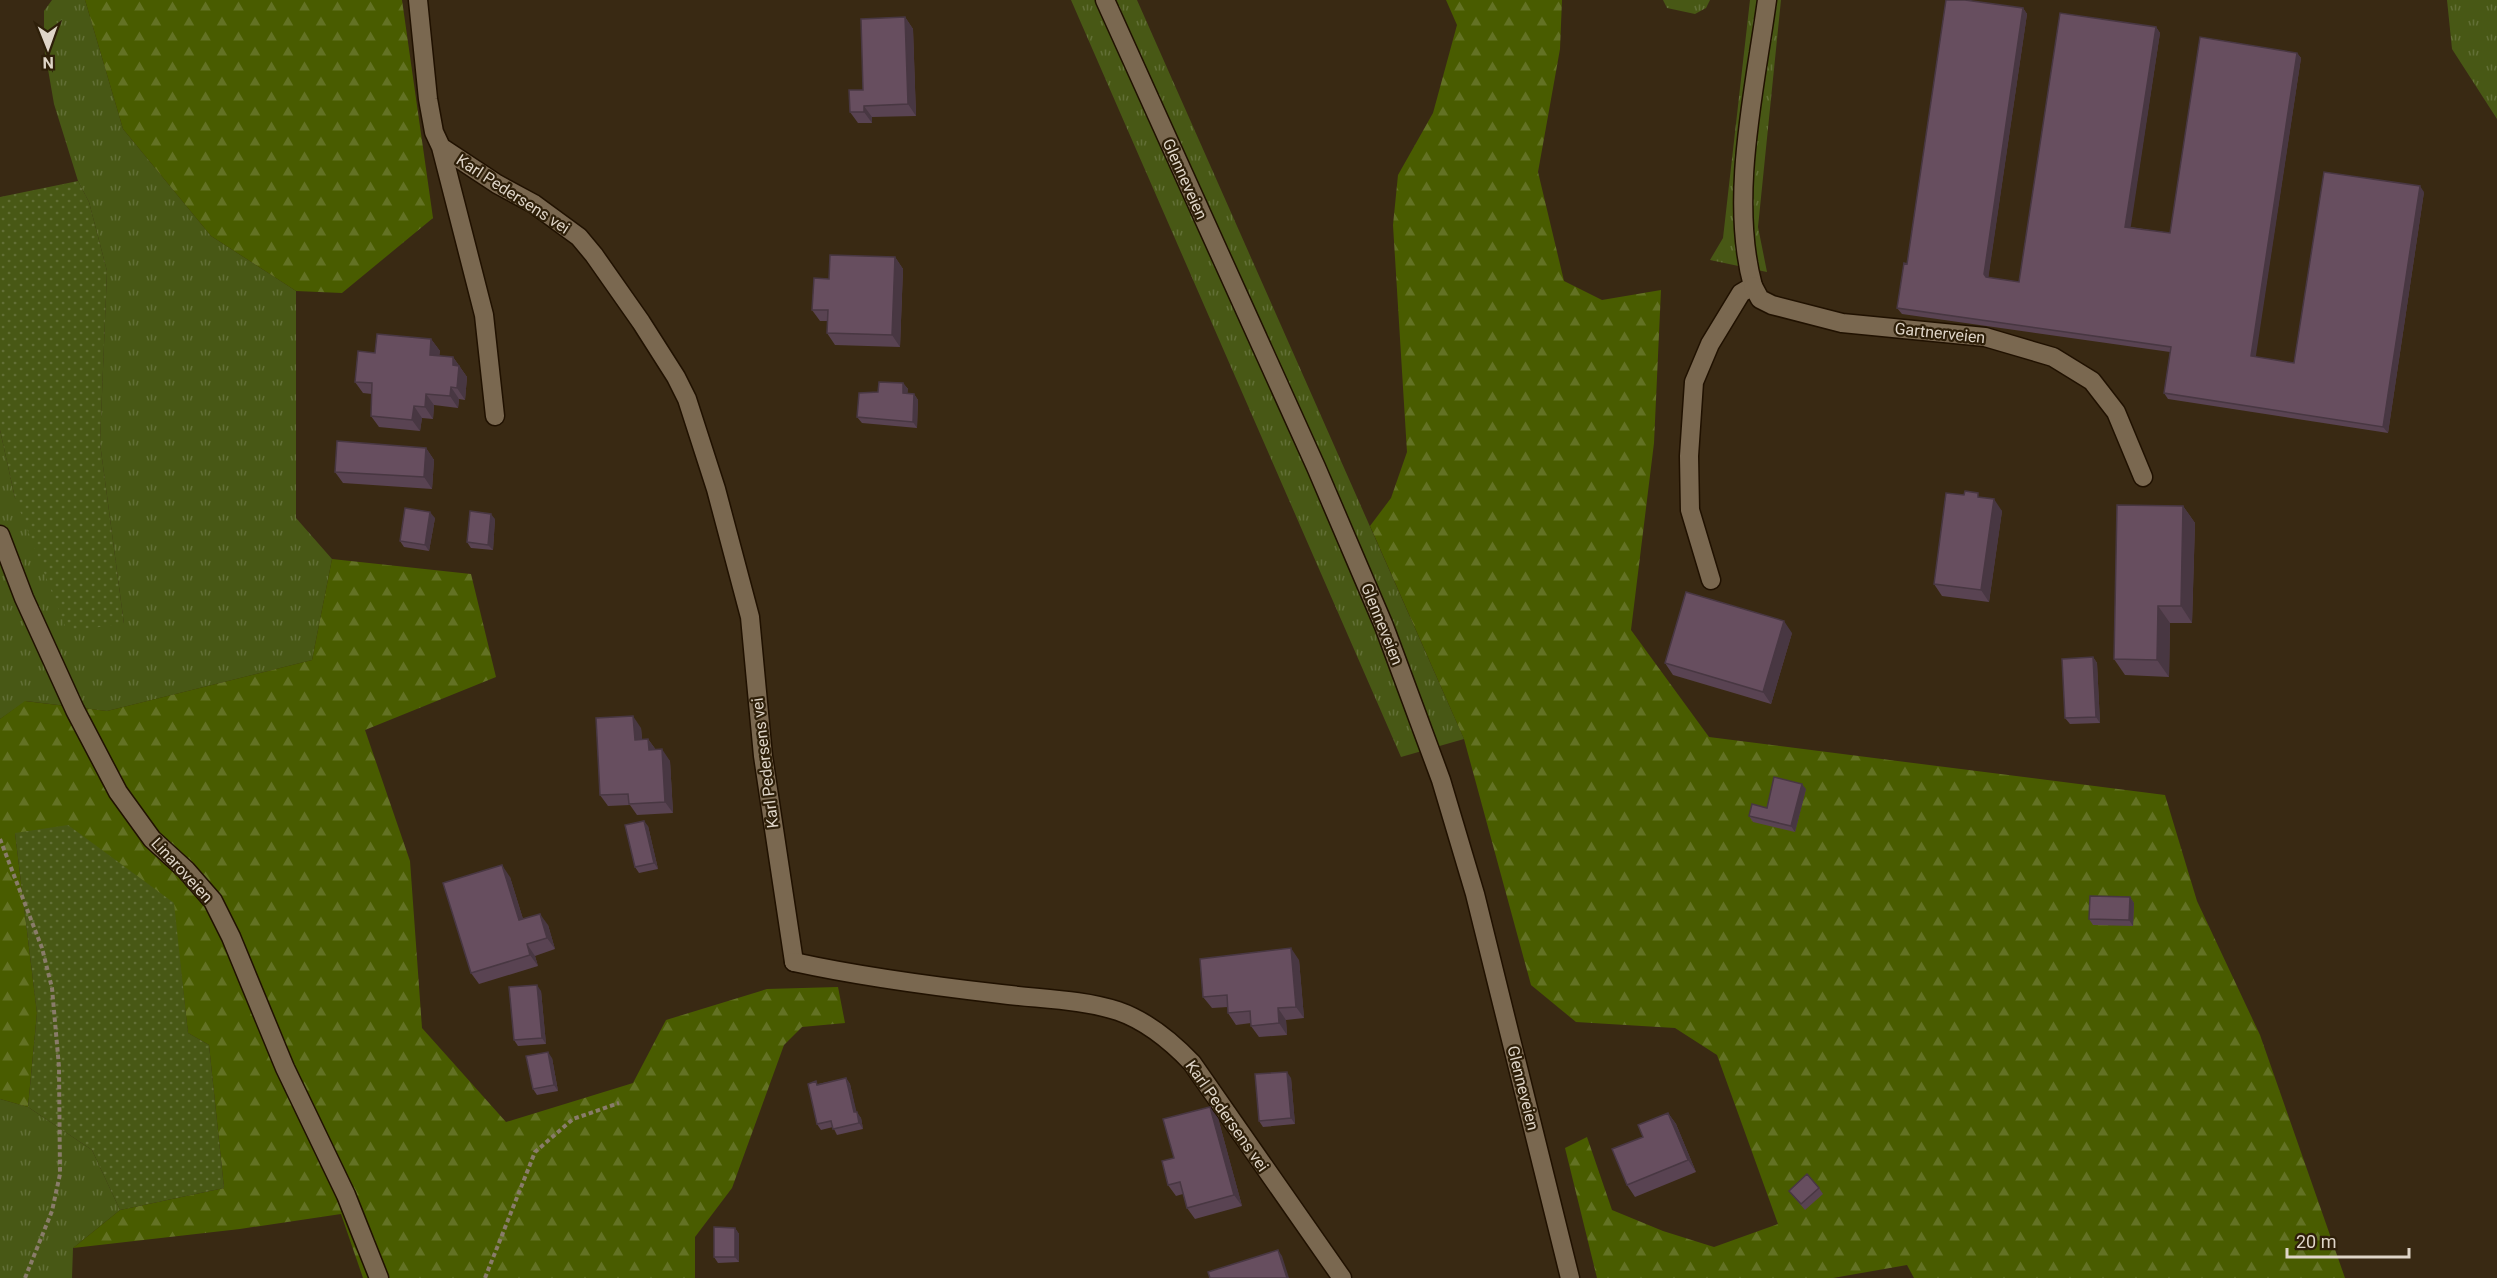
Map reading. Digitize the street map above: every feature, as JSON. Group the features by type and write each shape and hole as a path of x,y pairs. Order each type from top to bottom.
{"street":[{"name":"Karl Pedersens vei","path":"418,0 428,99 434,132 441,147 497,184 534,204 579,237 641,322 676,377 687,399 717,489 750,617 765,776 794,962 903,983 1076,1003 1118,1011 1149,1026 1174,1044 1192,1063 1342,1278"},
{"name":"Glenneveien","path":"1105,0 1316,467 1384,626 1441,780 1475,894 1570,1278"},
{"path":"1712,580 1690,510 1689,456 1694,382 1710,344 1734,303 1741,293 1753,286 1746,259 1743,220 1749,115 1767,0"},
{"path":"441,147 484,315 495,416"},
{"name":"Gartnerveien","path":"1753,286 1761,299 1772,305 1842,323 1985,337 2053,357 2092,381 2098,388 2116,412 2143,477"},
{"name":"Linaroveien","path":"0,535 24,598 75,710 118,792 152,839 205,891 218,910 285,1068 351,1206 379,1278"}],"path":[{"path":"0,839 42,948 56,1010 60,1174 52,1211 25,1278"},
{"path":"485,1278 535,1152 573,1119 619,1103"}],"green space":[{"path":"52,0 85,0 123,129 211,236 296,291 296,518 332,559 312,660 107,711 26,701 0,719 0,430 15,498 124,624 100,443 107,271 89,202 78,181 54,104 44,46 44,11"},
{"path":"85,0 402,0 433,218 342,293 296,291 211,236 123,129"},
{"path":"1071,0 1137,0 1464,739 1401,757"},
{"path":"1446,0 1562,0 1560,49 1538,172 1564,281 1602,300 1661,290 1654,443 1631,630 1709,737 2165,795 2197,901 2260,1035 2345,1278 1914,1278 1907,1265 1833,1278 1597,1278 1565,1148 1587,1137 1612,1210 1663,1231 1714,1247 1778,1224 1717,1055 1675,1028 1576,1022 1531,985 1464,739 1370,526 1391,498 1407,452 1393,225 1398,175 1433,113 1457,25"},
{"path":"1663,0 1710,0 1706,8 1695,14 1667,8"},
{"path":"1750,0 1781,0 1758,227 1767,272 1710,260 1723,238"},
{"path":"2447,0 2497,0 2497,119 2452,49"},
{"path":"78,181 89,202 107,271 100,443 124,624 67,631 15,498 0,430 0,197"},
{"path":"332,559 471,574 496,677 365,730 410,861 422,1028 506,1122 633,1083 666,1020 767,989 838,987 845,1023 802,1027 784,1045 732,1188 695,1237 695,1278 363,1278 341,1214 240,1229 73,1248 120,1210 224,1188 209,1045 188,1033 173,903 15,833 37,1013 28,1107 0,1099 0,719 25,701 107,711 312,660"},
{"path":"68,825 174,903 188,1033 209,1045 224,1188 120,1210 92,1150 28,1107 37,1013 15,833"},
{"path":"0,1099 28,1107 92,1150 120,1210 73,1248 72,1278 0,1278"}],"building":[{"path":"1946,0 1965,0 2023,8 1984,274 1986,277 2019,282 2060,13 2156,27 2125,227 2170,233 2200,37 2297,53 2251,356 2294,363 2324,172 2420,186 2383,427 2164,393 2171,347 1897,308 1904,263 1907,264"},
{"path":"905,17 908,104 864,106 864,112 850,112 849,90 863,90 861,19"},
{"path":"830,255 895,257 892,335 827,333 828,310 812,310 814,278 829,279"},
{"path":"377,334 431,339 430,355 453,357 453,365 459,366 457,388 451,387 450,396 426,394 425,407 414,406 412,420 371,416 372,383 355,382 358,351 375,353"},
{"path":"879,382 903,383 903,393 914,394 913,422 857,417 859,393 878,392"},
{"path":"337,441 426,448 424,477 335,472"},
{"path":"1965,491 1978,493 1978,497 1994,499 1981,590 1934,584 1946,493 1964,495"},
{"path":"2117,505 2183,506 2181,606 2158,606 2157,660 2114,659"},
{"path":"405,508 430,512 425,545 400,541"},
{"path":"470,511 491,514 488,545 467,542"},
{"path":"1686,592 1784,621 1763,692 1665,663"},
{"path":"2093,657 2096,717 2065,718 2062,659"},
{"path":"633,716 635,740 648,739 649,750 662,749 665,802 629,804 628,794 600,795 596,718"},
{"path":"1774,777 1802,784 1791,826 1749,816 1752,804 1767,808"},
{"path":"644,821 654,863 635,867 625,825"},
{"path":"502,865 519,920 540,914 547,938 527,944 530,955 471,973 443,883"},
{"path":"2090,896 2130,897 2129,920 2089,919"},
{"path":"1291,948 1296,1007 1278,1008 1279,1023 1251,1026 1250,1011 1228,1013 1227,995 1203,997 1200,959"},
{"path":"537,985 542,1038 514,1040 509,987"},
{"path":"548,1052 554,1085 533,1089 526,1056"},
{"path":"1287,1072 1291,1118 1259,1121 1255,1074"},
{"path":"846,1078 859,1123 833,1129 831,1121 817,1124 808,1084 816,1081 817,1085"},
{"path":"1210,1107 1234,1195 1187,1208 1180,1182 1168,1185 1162,1161 1174,1158 1163,1119"},
{"path":"1668,1113 1688,1160 1627,1185 1612,1149 1643,1137 1638,1125"},
{"path":"1807,1174 1819,1188 1801,1204 1789,1191"},
{"path":"714,1227 735,1228 735,1257 714,1257"},
{"path":"1278,1250 1287,1278 1210,1278 1208,1272"}]}
